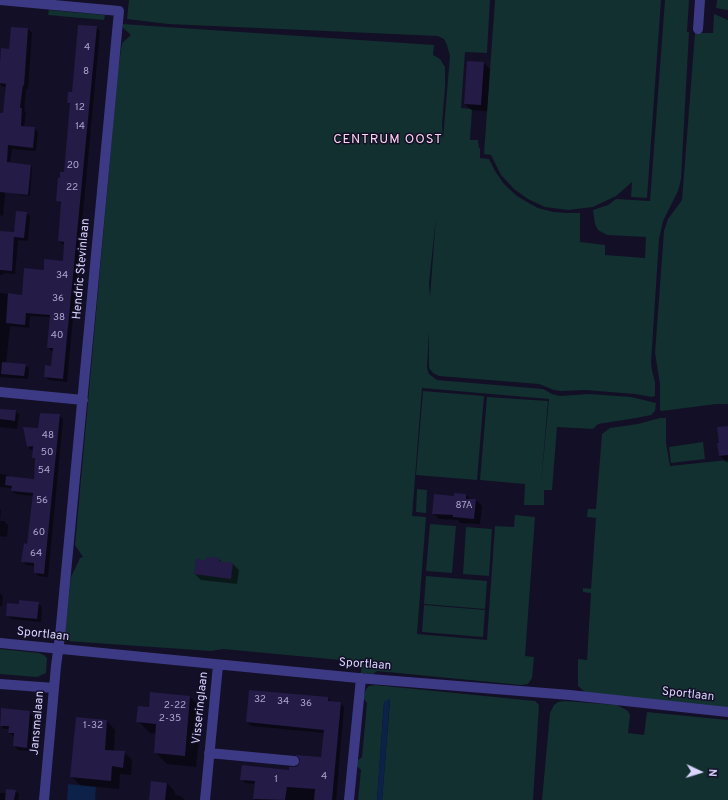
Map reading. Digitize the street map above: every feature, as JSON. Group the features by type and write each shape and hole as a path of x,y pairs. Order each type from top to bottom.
{"street":[{"name":"Hendric Stevinlaan","path":"0,0 119,11 59,649"},
{"path":"698,29 700,0"},
{"path":"0,392 82,400"},
{"name":"Sportlaan","path":"0,643 218,665 570,695 728,712"},
{"name":"Jansmalaan","path":"44,800 59,649"},
{"name":"Visseringlaan","path":"205,800 218,665"},
{"path":"350,800 361,678"},
{"path":"0,684 54,688"},
{"name":"Visseringlaan","path":"210,753 294,762"}],"green space":[{"path":"129,0 490,0 487,53 465,52 461,108 472,109 470,140 478,140 480,158 489,159 504,184 517,196 527,202 538,208 553,212 580,213 580,242 605,245 605,255 645,258 646,237 607,235 598,230 595,224 593,210 608,205 616,199 650,201 665,0 689,0 687,32 689,32 681,179 678,191 663,221 659,239 651,363 655,382 655,396 652,397 586,390 561,391 539,384 439,376 433,373 429,368 429,331 427,368 429,374 437,380 543,389 560,396 589,394 631,397 656,403 655,411 651,415 598,424 593,429 557,427 552,490 544,490 544,505 524,505 525,484 480,480 487,397 548,401 541,484 549,399 422,388 412,516 426,517 417,634 487,640 495,526 514,527 515,515 535,517 525,656 534,657 532,678 528,684 521,685 377,671 373,674 361,673 362,662 223,649 211,651 66,641 65,630 71,577 80,558 83,557 75,545 118,71 122,43 131,35 123,28 122,24 434,45 433,55 440,59 445,67 442,124 443,139 450,56 444,39 438,36 168,24 127,19","holes":["436,217 430,297 429,283"]},
{"path":"495,0 661,0 647,198 631,197 632,182 616,196 593,207 568,210 545,207 528,199 514,189 501,175 491,155 484,154"},
{"path":"717,0 728,0 728,10 716,8"},
{"path":"49,10 105,15 104,20 48,15"},
{"path":"714,14 728,20 728,404 716,404 662,411 660,410 660,384 655,353 664,231 668,219 682,200 695,33 713,33"},
{"path":"423,391 484,396 477,480 416,475"},
{"path":"660,418 666,418 666,443 670,466 728,460 728,708 585,692 578,686 578,659 587,660 591,593 583,592 583,588 591,589 596,518 587,517 588,509 596,509 602,434 610,428 638,424"},
{"path":"703,442 705,459 671,463 669,447"},
{"path":"417,489 427,490 426,513 416,512"},
{"path":"430,524 456,526 452,573 426,571"},
{"path":"466,527 492,529 489,576 463,574"},
{"path":"426,576 487,581 485,609 424,604"},
{"path":"424,605 485,610 483,637 422,632"},
{"path":"0,649 39,653 44,655 47,658 46,673 37,677 0,674"},
{"path":"375,685 535,701 539,705 533,800 382,800 390,701 384,702 377,800 358,800 361,770 357,766 357,761 362,757 367,703 363,698 366,689 369,686"},
{"path":"565,701 617,705 628,711 630,715 628,733 644,735 647,712 728,720 728,800 542,800 550,713 554,705 558,702"}],"water":[{"path":"390,698 382,800 377,800 384,702"},
{"path":"68,784 96,787 96,800 67,800"}],"building":[{"path":"78,25 97,26 63,379 44,377 45,365 51,366 53,348 47,348 50,315 26,313 25,325 6,323 8,293 22,295 24,268 44,270 44,259 63,261 64,242 58,241 61,202 56,201 58,177 60,178 60,172 64,172 70,103 67,103 68,92 72,92"},
{"path":"11,27 28,28 24,86 23,85 20,108 22,108 21,126 35,127 33,148 8,145 7,162 31,165 28,195 0,192 0,113 3,113 6,84 0,83 0,62 1,48 9,49"},
{"path":"467,61 484,62 481,105 464,104"},
{"path":"16,211 27,212 24,238 14,237 12,271 0,270 0,231 14,232"},
{"path":"2,362 26,364 24,376 1,374"},
{"path":"0,409 16,410 15,421 0,419"},
{"path":"40,413 60,414 44,574 34,573 34,563 21,562 24,543 27,544 33,493 11,491 12,486 5,485 6,476 34,479 35,458 32,458 33,446 27,447 23,427 38,428"},
{"path":"728,426 728,455 719,456 717,427"},
{"path":"454,493 466,494 466,499 476,499 474,519 453,517 453,515 432,514 434,494 454,496"},
{"path":"206,557 220,558 219,561 233,563 231,579 194,574 196,559 206,560"},
{"path":"19,600 39,602 37,619 6,616 7,603 19,604"},
{"path":"249,690 328,697 328,701 341,702 332,800 314,800 315,789 287,787 285,800 253,799 255,781 240,780 242,765 289,770 289,767 296,767 299,764 300,759 295,755 321,757 324,730 246,722"},
{"path":"150,692 190,696 185,756 154,753 156,724 136,722 138,706 149,707"},
{"path":"1,708 30,711 27,748 13,746 14,733 8,733 9,726 0,726"},
{"path":"76,717 107,720 105,750 125,751 123,768 112,766 111,781 70,777"},
{"path":"151,781 167,783 165,800 149,800"},
{"path":"6,789 16,790 14,800 5,800"}],"district":[{"name":"CENTRUM OOST","path":"388,140"}]}
